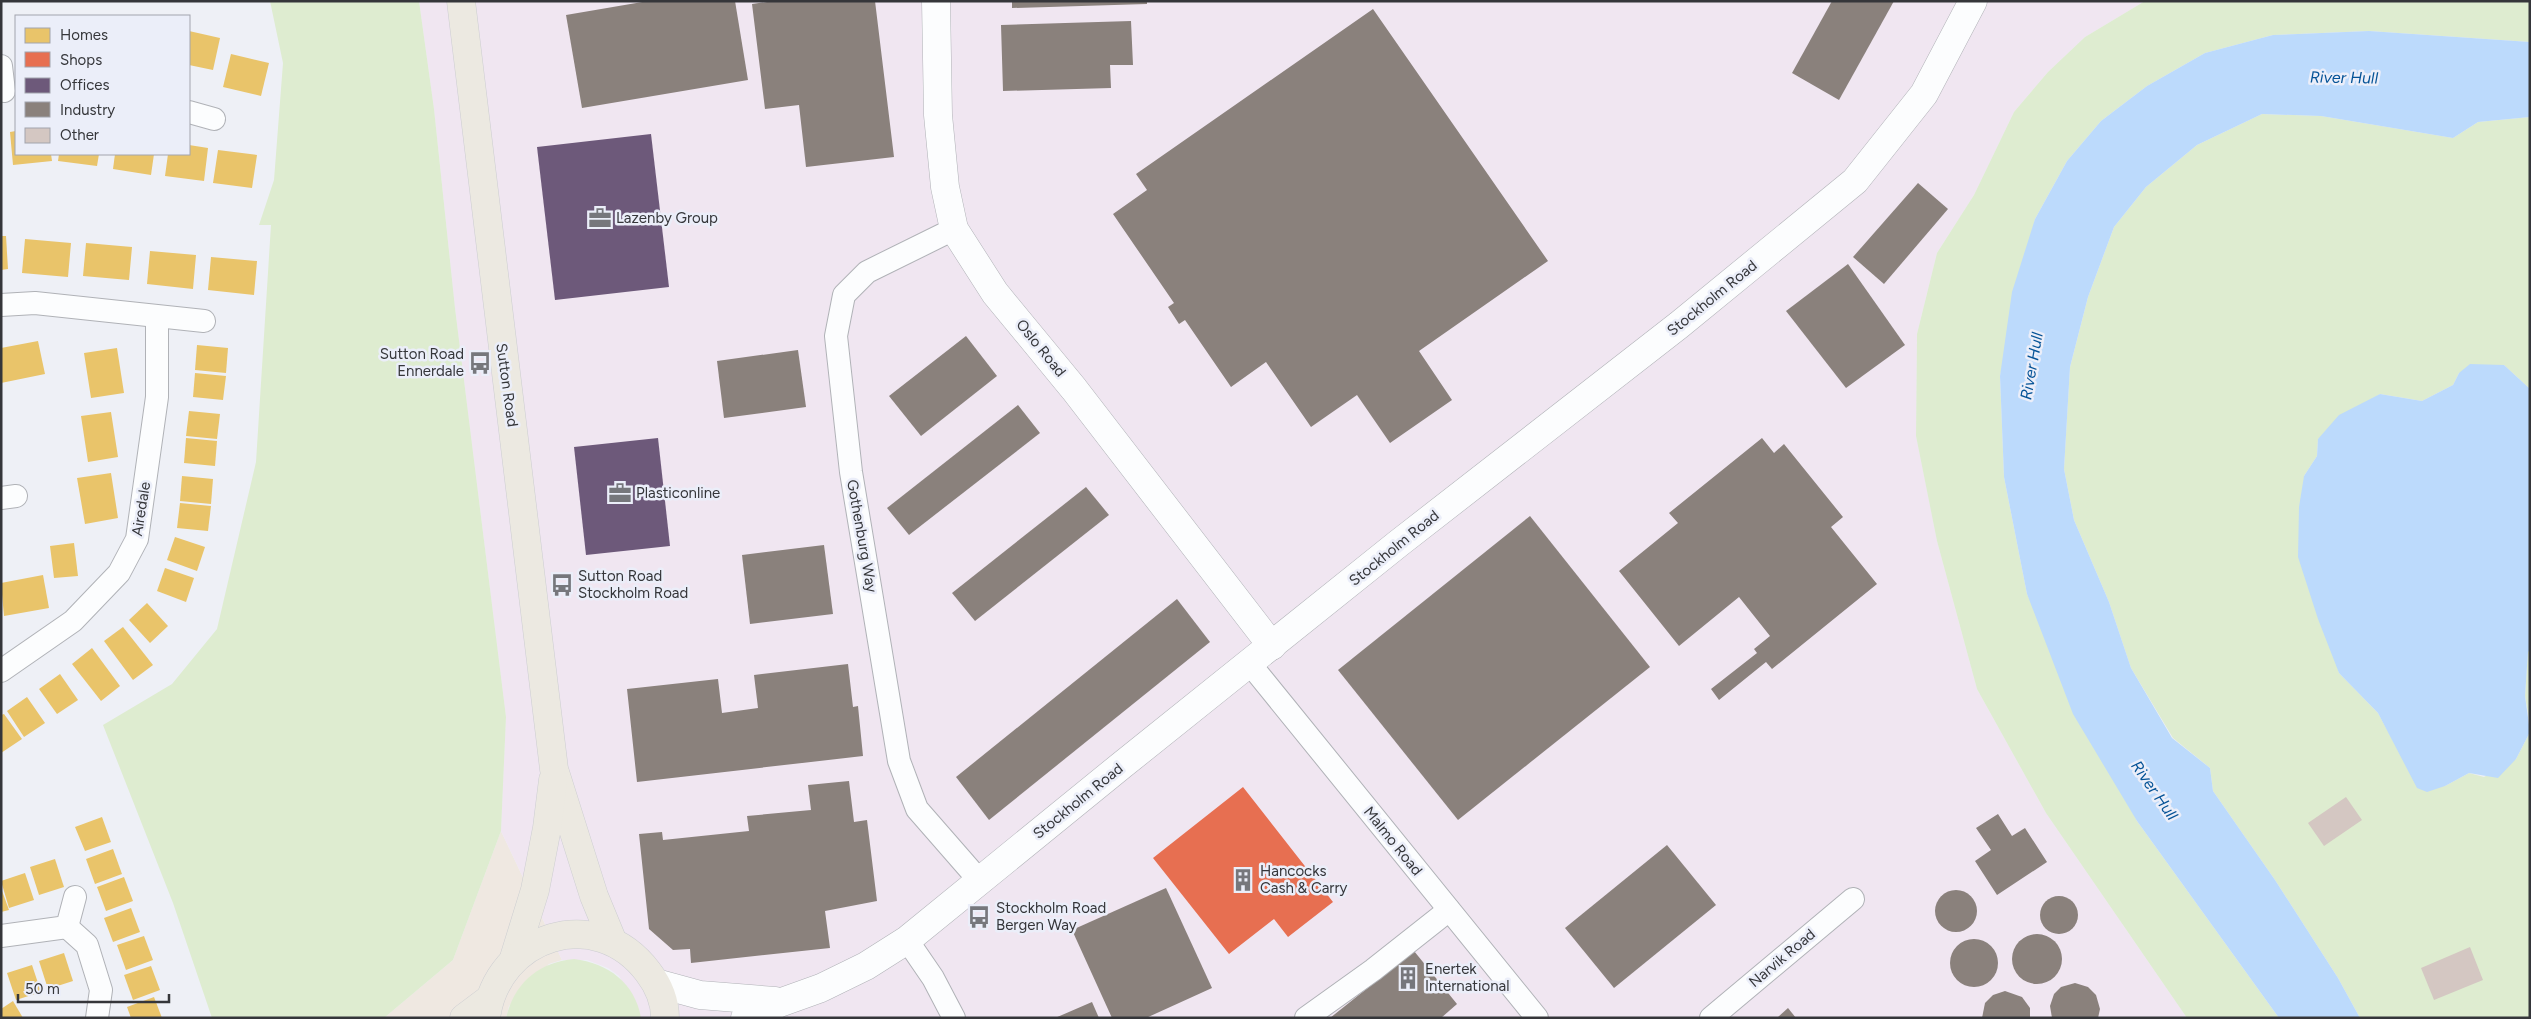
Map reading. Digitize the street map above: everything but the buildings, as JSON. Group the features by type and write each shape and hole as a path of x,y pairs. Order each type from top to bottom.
{"highway":[{"name":"Sutton Road","path":"462,1 554,769"},
{"path":"554,769 594,896 613,942"},
{"path":"514,958 535,890 547,828 554,769"},
{"path":"464,1018 487,1009 498,977 514,958 536,943 561,935 588,935 613,942 638,959 656,983 665,1008 665,1018"}],"street":[{"name":"Oslo Road","path":"936,1 938,115 945,187 954,228 995,292 1074,389 1272,646"},
{"name":"Stockholm Road","path":"746,1018 821,988 866,966 907,940 979,880 1272,646 1698,310 1855,181 1924,94 1972,1"},
{"path":"1,66 7,91"},
{"name":"Gothenburg Way","path":"954,228 867,272 844,295 836,336 850,472 899,761 917,809 979,880"},
{"path":"1,305 35,303 204,321"},
{"name":"Airedale","path":"1,671 73,621 120,573 137,539 157,397 157,317"},
{"name":"Malmo Road","path":"1250,664 1537,1018"},
{"path":"67,928 75,897"},
{"name":"Narvik Road","path":"1711,1018 1853,899"},
{"path":"1306,1018 1374,970 1449,910"},
{"path":"1,936 67,928"},
{"path":"67,928 86,946 101,990 97,1018"},
{"path":"907,940 933,978 954,1018"},
{"path":"656,983 700,995 782,1002"}],"shaded area":[{"path":"419,1 2145,1 2085,37 2048,72 2014,112 1974,195 1937,253 1917,334 1916,436 1937,541 1977,689 2046,813 2187,1018 641,1018 619,976 608,968 587,960 562,960 501,831 506,717 455,308 434,109"},
{"path":"501,831 562,960 549,964 509,1006 506,1018 384,1018 453,960"}],"green space":[{"path":"270,1 419,1 434,109 455,308 506,717 501,831 453,960 384,1018 212,1018 173,903 103,725 172,684 217,629 256,462 271,225 259,225 274,180 283,63"},
{"path":"2145,1 2530,1 2530,42 2369,31 2273,35 2205,53 2147,86 2101,121 2067,161 2035,219 2000,376 2004,477 2027,594 2137,821 2279,1018 2187,1018 2046,813 1977,689 1937,541 1916,436 1917,334 1937,253 1974,195 2014,112 2048,72 2085,37"},
{"path":"2262,114 2321,116 2453,138 2478,122 2530,117 2530,389 2504,365 2459,373 2453,385 2422,401 2380,394 2318,439 2317,456 2304,476 2339,673 2378,713 2397,748 2445,786 2469,773 2484,777 2516,759 2530,732 2530,1018 2360,1018 2338,978 2275,880 2213,791 2210,768 2173,738 2131,668 2109,602 2074,520 2064,469 2070,367 2088,297 2114,227 2146,187 2197,145"},
{"path":"2530,650 2530,725 2525,696 2528,651"},
{"path":"574,959 598,965 618,977 633,995 641,1018 506,1018 515,994 530,976 550,965"}],"water":[{"name":"River Hull","path":"2369,31 2530,42 2530,117 2478,122 2453,138 2321,116 2262,114 2197,145 2146,187 2114,227 2088,297 2070,367 2064,469 2074,520 2109,602 2131,668 2172,738 2210,768 2213,791 2275,880 2338,978 2360,1018 2279,1018 2137,821 2073,714 2027,594 2004,477 2000,376 2012,292 2035,219 2067,161 2101,121 2147,86 2205,53 2273,35"},
{"path":"2470,364 2504,365 2530,389 2530,650 2528,652 2525,696 2530,732 2516,759 2498,778 2469,773 2445,786 2427,792 2417,788 2378,713 2339,673 2318,619 2298,557 2299,507 2304,476 2317,456 2318,439 2339,415 2380,394 2422,401 2453,385 2459,373"}],"place":[{"name":"Lazenby Group","path":"600,218"},
{"name":"Sutton Road Ennerdale","path":"480,363"},
{"name":"Plasticonline","path":"620,493"},
{"name":"Sutton Road Stockholm Road","path":"562,585"},
{"name":"Hancocks Cash & Carry","path":"1243,880"},
{"name":"Stockholm Road Bergen Way","path":"979,917"},
{"name":"Enertek International","path":"1408,978"}]}
